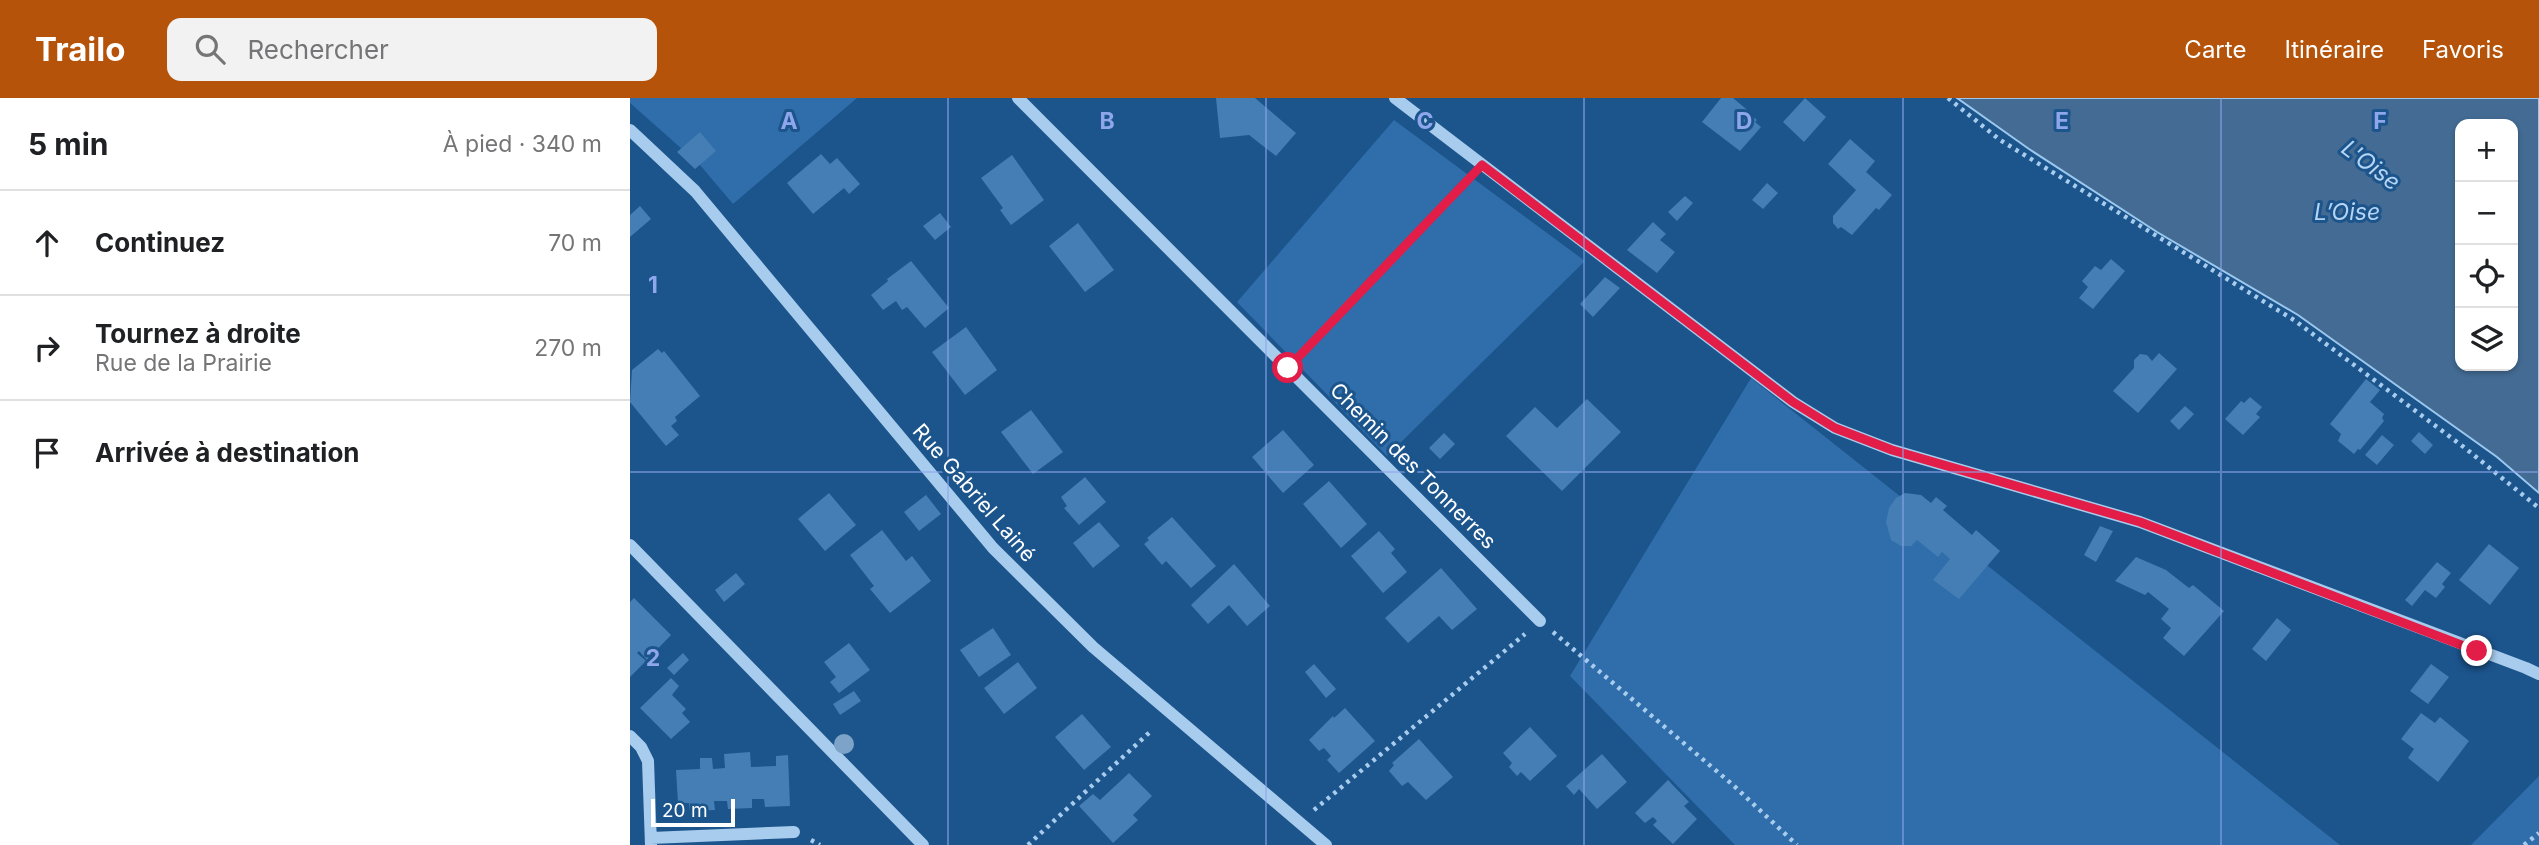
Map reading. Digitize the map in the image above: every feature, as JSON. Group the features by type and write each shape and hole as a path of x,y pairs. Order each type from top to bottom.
{"street":[{"name":"Chemin des Tonnerres","path":"1018,98 1540,621"},
{"path":"1395,98 1793,402 1835,428 1892,450 2140,522 2539,674"},
{"name":"Rue Gabriel Lainé","path":"630,130 695,191 993,548 1093,647 1326,845"},
{"path":"630,545 923,845"},
{"path":"630,736 641,747 648,761 651,841 794,832"}],"path":[{"path":"1948,98 2000,139 2294,320 2465,448 2539,508"},
{"path":"1288,368 1482,165"},
{"path":"1312,811 1540,621 1733,785 1797,845"},
{"path":"1028,845 1151,731"},
{"path":"2524,845 2539,833"}],"shaded area":[{"path":"630,98 857,98 733,204 700,165 630,103"},
{"path":"1394,120 1585,261 1387,456 1237,302"},
{"path":"1751,378 2340,845 1735,845 1570,676"},
{"path":"2539,776 2539,845 2471,845"}],"water":[{"name":"L’Oise","path":"1957,98 2539,98 2539,493 2497,457 2298,315 2157,232 2029,149"}],"building":[{"path":"1216,98 1255,98 1296,133 1276,156 1249,135 1220,138"},
{"path":"1721,98 1733,98 1751,113 1761,127 1740,151 1702,122"},
{"path":"1805,98 1826,117 1804,142 1783,122"},
{"path":"700,132 716,151 695,169 677,152"},
{"path":"1850,139 1875,161 1866,172 1892,195 1879,210 1876,208 1852,235 1841,227 1838,229 1833,223 1833,216 1856,190 1828,164"},
{"path":"821,154 830,164 837,158 860,184 849,194 844,188 813,214 787,183"},
{"path":"1012,155 1044,200 1011,225 1000,210 1003,208 981,178"},
{"path":"1767,183 1778,193 1763,209 1752,200"},
{"path":"1685,196 1693,203 1677,221 1668,212"},
{"path":"640,206 651,219 630,237 630,215"},
{"path":"940,213 951,227 935,240 923,226"},
{"path":"1653,222 1666,234 1660,240 1675,252 1657,273 1627,250"},
{"path":"1078,223 1114,270 1085,292 1049,246"},
{"path":"2111,259 2125,271 2093,309 2079,298 2088,287 2082,281 2095,266 2101,270"},
{"path":"911,261 949,308 925,328 907,307 902,310 896,301 883,310 871,295"},
{"path":"1605,277 1620,288 1593,317 1580,304"},
{"path":"966,327 997,370 965,395 932,352"},
{"path":"658,349 662,353 664,351 700,396 675,417 677,421 671,426 679,435 666,446 630,402 632,370"},
{"path":"2159,353 2177,369 2138,413 2113,391 2134,368 2134,360 2140,354 2147,355 2152,361"},
{"path":"2366,379 2380,390 2370,402 2384,414 2384,421 2354,454 2338,441 2341,434 2330,424"},
{"path":"2250,397 2262,407 2256,414 2260,417 2243,435 2225,419 2241,401 2244,403"},
{"path":"1587,399 1621,432 1562,491 1506,436 1535,407 1557,428"},
{"path":"2185,406 2194,414 2179,430 2170,421"},
{"path":"1031,410 1063,452 1033,474 1001,432"},
{"path":"1283,430 1314,465 1283,493 1252,457"},
{"path":"2419,432 2433,445 2425,454 2411,441"},
{"path":"1444,433 1455,444 1440,459 1429,448"},
{"path":"2382,435 2394,445 2377,465 2365,455"},
{"path":"1085,477 1106,502 1079,525 1064,508 1067,506 1061,497"},
{"path":"1329,481 1367,524 1341,548 1303,504"},
{"path":"829,493 856,525 825,551 798,519"},
{"path":"1905,493 1921,495 1931,503 1936,497 1947,506 1943,510 1972,535 1976,530 2000,551 1959,599 1933,580 1950,559 1942,552 1938,557 1917,540 1911,546 1901,546 1891,540 1886,522 1889,508 1896,498"},
{"path":"926,495 941,514 919,531 904,512"},
{"path":"1172,517 1216,566 1191,588 1166,561 1162,565 1144,544 1149,540 1147,538"},
{"path":"1099,522 1120,546 1093,568 1073,543"},
{"path":"2100,526 2113,531 2096,562 2084,555"},
{"path":"882,530 906,561 912,556 931,581 890,613 870,589 874,586 850,555"},
{"path":"1379,531 1395,549 1391,553 1407,572 1383,593 1351,556"},
{"path":"2489,544 2519,568 2490,605 2459,580"},
{"path":"2136,557 2166,570 2189,588 2193,585 2224,611 2184,656 2163,638 2171,628 2161,619 2169,609 2148,592 2145,595 2115,581"},
{"path":"2437,562 2451,573 2442,584 2445,587 2436,598 2425,590 2412,606 2405,600"},
{"path":"1234,564 1270,606 1247,626 1229,605 1208,624 1191,605"},
{"path":"1441,568 1477,609 1452,630 1439,616 1408,643 1385,618"},
{"path":"736,573 745,584 724,602 715,590"},
{"path":"634,598 671,635 647,660 639,651 637,653 646,661 630,677 630,602"},
{"path":"2277,618 2291,630 2266,661 2252,649"},
{"path":"993,628 1011,655 979,677 960,650"},
{"path":"849,643 870,670 839,693 830,682 836,677 824,662"},
{"path":"683,653 689,660 674,675 667,668"},
{"path":"1018,662 1037,688 1004,714 984,688"},
{"path":"1314,664 1336,689 1326,698 1305,672"},
{"path":"2431,664 2449,677 2428,704 2410,691"},
{"path":"671,678 679,686 672,695 686,709 682,713 690,722 671,739 640,708"},
{"path":"854,691 861,701 840,715 833,704"},
{"path":"1345,708 1375,741 1339,773 1327,760 1331,756 1324,748 1319,751 1309,740"},
{"path":"2421,713 2435,723 2440,717 2469,741 2438,782 2408,758 2414,749 2401,739"},
{"path":"1082,714 1111,747 1084,770 1055,737"},
{"path":"1530,727 1557,756 1530,781 1521,772 1517,776 1509,767 1512,763 1503,753"},
{"path":"1419,739 1453,777 1426,800 1408,782 1402,786 1389,771 1394,765 1392,763"},
{"path":"750,752 751,767 776,766 776,756 788,755 790,806 765,807 764,799 752,799 752,808 728,809 727,801 714,801 715,810 690,811 689,803 678,803 676,770 700,769 700,758 712,758 713,769 725,768 724,754"},
{"path":"1602,754 1627,782 1597,809 1579,789 1574,795 1566,786"},
{"path":"1129,773 1152,796 1133,815 1138,820 1113,843 1079,806 1093,794 1100,800"},
{"path":"1668,780 1689,802 1684,806 1697,819 1673,844 1653,825 1657,821 1653,817 1645,823 1635,813"}],"route":[{"path":"1288,368 1482,165 1793,402 1835,428 1892,450 2140,522 2477,651"}],"water label":[{"name":"L'Oise","path":"2371,165"}]}
